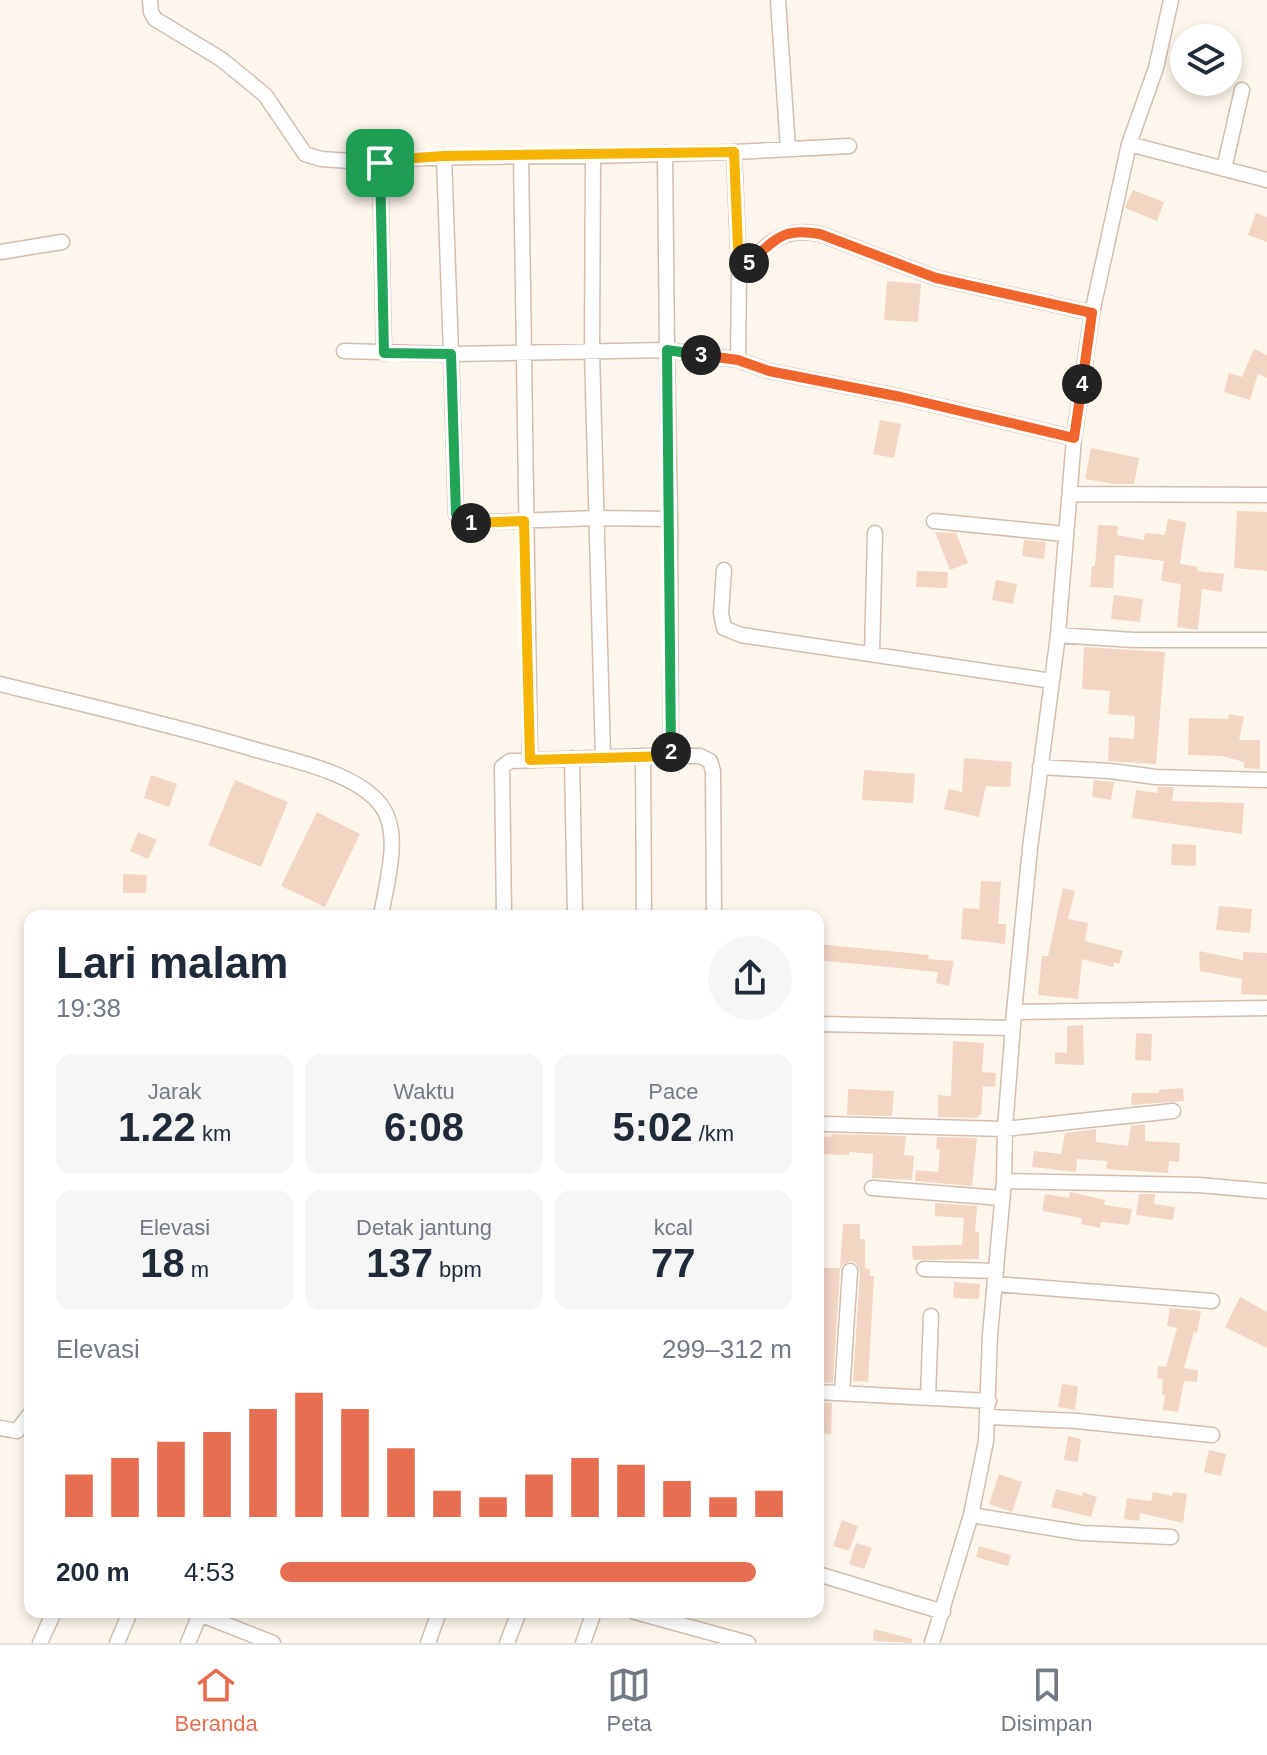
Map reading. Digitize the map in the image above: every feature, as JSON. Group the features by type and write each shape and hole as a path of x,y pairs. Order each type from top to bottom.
{"street":[{"path":"150,0 155,19 221,59 265,95 305,154 321,159 380,163 385,160 444,156 593,156 849,146"},
{"path":"778,0 788,149"},
{"path":"932,1643 971,1515 989,1417 990,1335 1004,1181 1020,934 1058,635 1074,438 1092,313 1129,144 1156,68 1171,0"},
{"path":"1224,169 1241,96"},
{"path":"1129,144 1267,180"},
{"path":"734,152 739,271 738,360"},
{"path":"665,153 671,756"},
{"path":"521,155 524,521 530,760"},
{"path":"444,156 456,514 463,523 596,518 670,519"},
{"path":"593,156 592,352 603,757"},
{"path":"380,163 384,353"},
{"path":"739,271 785,233 801,231 820,234 936,278 1092,313"},
{"path":"0,252 62,242"},
{"path":"344,351 451,354 667,350 738,360 769,371 901,397 1074,438"},
{"path":"1071,494 1267,495"},
{"path":"934,521 1065,534"},
{"path":"872,654 875,533"},
{"path":"724,570 721,613 724,628 741,635 1052,681"},
{"path":"1058,635 1133,640 1267,640"},
{"path":"0,684 182,728 310,765 354,783 380,804 391,829 382,910"},
{"path":"643,756 644,910"},
{"path":"504,910 502,767 510,761 700,756 710,761 713,771 714,910"},
{"path":"572,758 575,910"},
{"path":"1040,767 1156,777 1267,780"},
{"path":"1014,1012 1267,1008"},
{"path":"824,1024 1012,1028"},
{"path":"826,1124 1005,1129 1173,1111"},
{"path":"1004,1181 1199,1185 1267,1191"},
{"path":"872,1188 1002,1198"},
{"path":"924,1269 1212,1301"},
{"path":"842,1392 850,1271"},
{"path":"928,1396 931,1316"},
{"path":"824,1392 989,1401"},
{"path":"989,1417 1077,1421 1212,1435"},
{"path":"0,1428 17,1431 24,1422"},
{"path":"971,1515 1082,1533 1171,1537"},
{"path":"824,1576 943,1612"},
{"path":"40,1643 51,1618"},
{"path":"117,1643 127,1618"},
{"path":"188,1643 196,1618"},
{"path":"209,1618 269,1642"},
{"path":"428,1643 437,1618"},
{"path":"507,1643 517,1618"},
{"path":"583,1643 592,1618"},
{"path":"650,1618 696,1636 748,1643"}],"building":[{"path":"1133,190 1164,202 1157,221 1125,208"},
{"path":"1256,213 1267,217 1267,242 1248,235"},
{"path":"887,281 921,284 918,322 884,320"},
{"path":"1254,349 1267,355 1267,378 1258,374 1250,400 1224,392 1229,373 1242,377"},
{"path":"880,420 901,424 894,458 873,454"},
{"path":"1091,448 1139,458 1134,484 1085,479"},
{"path":"1237,511 1267,512 1267,571 1234,568"},
{"path":"1168,519 1186,522 1180,564 1198,567 1197,571 1224,574 1222,592 1202,589 1198,630 1177,627 1181,584 1161,581 1164,561 1115,555 1113,588 1090,587 1098,525 1118,526 1117,535 1144,540 1145,533 1165,535"},
{"path":"935,532 956,533 968,563 950,570"},
{"path":"1024,540 1046,542 1044,559 1022,556"},
{"path":"917,571 948,572 947,588 916,587"},
{"path":"996,580 1017,584 1013,604 992,600"},
{"path":"1114,595 1143,599 1140,622 1111,619"},
{"path":"1084,647 1165,652 1156,764 1108,761 1109,737 1134,739 1135,716 1108,714 1110,691 1082,689"},
{"path":"1229,714 1244,717 1239,740 1260,740 1260,769 1244,768 1244,762 1222,756 1188,755 1189,718 1228,719"},
{"path":"964,758 1012,762 1010,787 986,786 979,817 944,809 949,789 962,792"},
{"path":"864,770 915,774 913,803 862,800"},
{"path":"151,775 177,784 169,807 144,798"},
{"path":"235,780 288,802 261,867 208,845"},
{"path":"1094,780 1114,782 1111,800 1092,797"},
{"path":"1158,787 1174,787 1172,801 1244,803 1242,834 1132,818 1136,790 1157,793"},
{"path":"317,812 360,834 325,907 281,886"},
{"path":"138,832 157,840 148,859 130,851"},
{"path":"1172,844 1196,845 1196,866 1171,865"},
{"path":"123,874 147,875 146,893 123,893"},
{"path":"981,881 1001,882 998,924 1006,924 1005,944 961,939 963,908 979,909"},
{"path":"1063,888 1075,891 1068,919 1088,923 1085,941 1123,951 1119,964 1114,962 1113,967 1082,959 1078,999 1038,995 1042,956 1048,956"},
{"path":"1219,906 1252,909 1250,933 1216,930"},
{"path":"824,945 929,955 928,959 954,961 949,986 936,983 938,972 824,961"},
{"path":"1199,951 1243,960 1243,952 1267,953 1267,995 1241,994 1242,979 1200,971"},
{"path":"1083,1025 1084,1065 1055,1064 1055,1052 1067,1053 1067,1026"},
{"path":"1136,1033 1152,1034 1151,1061 1135,1060"},
{"path":"953,1041 984,1043 982,1072 996,1073 995,1087 983,1086 981,1115 978,1118 938,1117 938,1095 951,1096"},
{"path":"1183,1088 1184,1101 1131,1105 1132,1093 1159,1093 1159,1090"},
{"path":"848,1089 894,1091 892,1116 847,1115"},
{"path":"1145,1124 1145,1141 1180,1143 1179,1162 1169,1161 1168,1173 1106,1169 1107,1161 1077,1159 1076,1172 1032,1167 1034,1151 1061,1154 1065,1133 1096,1129 1096,1142 1128,1146 1131,1126"},
{"path":"832,1134 906,1136 904,1155 914,1156 912,1180 872,1178 873,1154 824,1154 824,1136 831,1137"},
{"path":"937,1137 977,1138 972,1186 915,1181 916,1170 938,1172 940,1150 936,1149"},
{"path":"1070,1192 1105,1200 1104,1205 1132,1209 1129,1225 1101,1222 1100,1228 1081,1224 1082,1218 1042,1211 1045,1194 1069,1198"},
{"path":"1139,1194 1155,1194 1154,1204 1175,1207 1173,1220 1136,1215"},
{"path":"935,1203 977,1206 975,1231 979,1232 979,1259 913,1260 912,1246 962,1245 964,1218 935,1216"},
{"path":"843,1224 860,1224 860,1239 865,1239 865,1268 870,1269 870,1276 874,1276 868,1382 853,1381 860,1272 856,1263 850,1261 840,1270 833,1383 824,1382 824,1268 840,1268"},
{"path":"954,1282 980,1284 979,1299 953,1298"},
{"path":"1240,1297 1267,1312 1267,1348 1225,1327"},
{"path":"1170,1308 1201,1311 1197,1333 1194,1332 1184,1368 1198,1370 1197,1382 1184,1381 1178,1412 1163,1410 1163,1379 1157,1378 1158,1366 1166,1367 1177,1328 1167,1326"},
{"path":"1062,1384 1078,1386 1075,1410 1058,1407"},
{"path":"824,1402 832,1403 831,1434 824,1433"},
{"path":"1068,1436 1081,1439 1078,1462 1064,1460"},
{"path":"1209,1450 1226,1454 1221,1476 1204,1472"},
{"path":"999,1474 1022,1482 1012,1512 989,1504"},
{"path":"1056,1489 1097,1497 1091,1517 1051,1507"},
{"path":"1153,1492 1172,1496 1173,1492 1187,1494 1183,1523 1140,1513 1139,1521 1124,1519 1127,1498 1151,1501"},
{"path":"842,1520 858,1526 849,1551 833,1546"},
{"path":"856,1543 872,1548 864,1569 849,1564"},
{"path":"979,1546 1011,1555 1008,1566 976,1557"},
{"path":"874,1629 913,1639 912,1643 873,1641"}],"route":[{"path":"734,152 739,271 785,233 801,231 820,234 936,278 1092,313 1074,438 901,397 769,371 738,360 667,350 671,756 530,760 524,521 463,523 456,514 451,354 384,353 380,163 385,160 444,156 734,152"}]}
